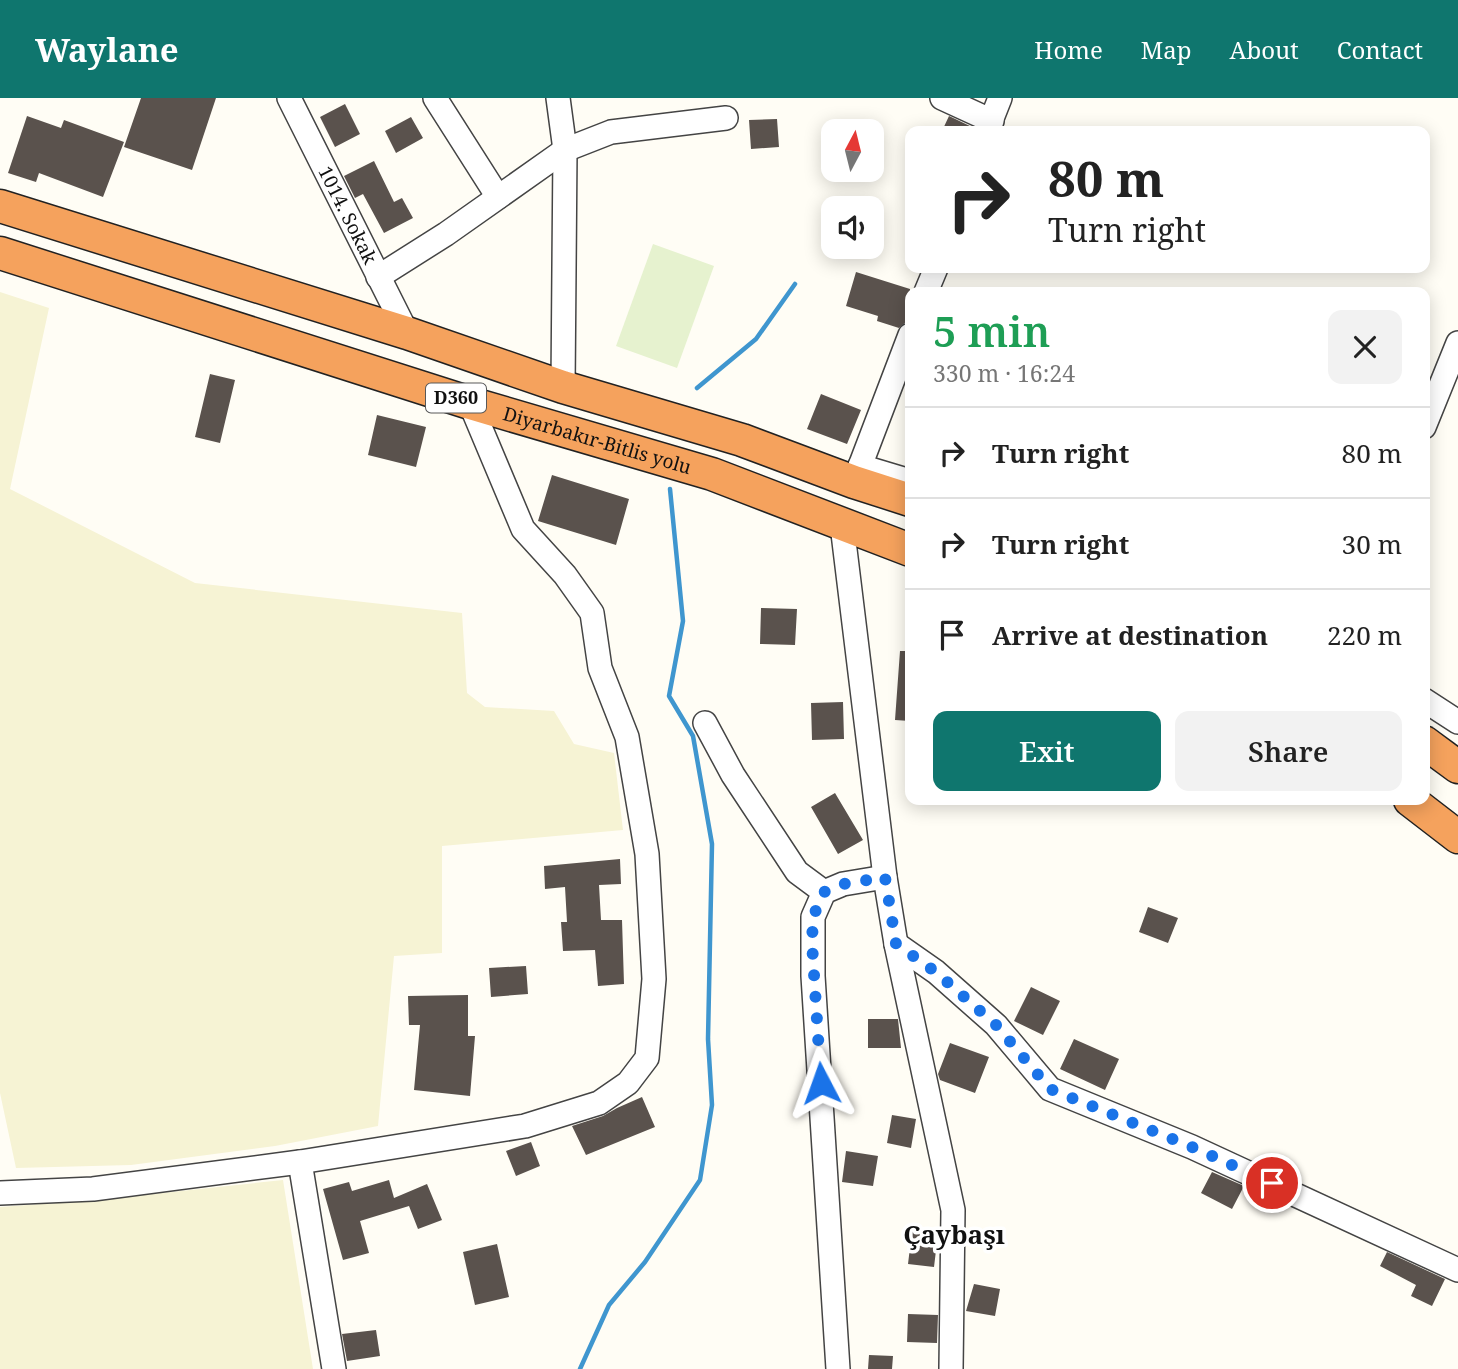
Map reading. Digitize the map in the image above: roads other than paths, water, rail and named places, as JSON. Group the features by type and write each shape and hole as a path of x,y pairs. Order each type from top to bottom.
{"highway":[{"name":"Diyarbakır-Bitlis yolu","path":"0,206 407,333 563,387 858,474 905,498"},
{"name":"Diyarbakır-Bitlis yolu","path":"0,253 470,403 712,474 905,548"},
{"path":"1430,746 1458,767"},
{"path":"1416,805 1458,837"}],"street":[{"name":"1014. Sokak","path":"289,98 407,333"},
{"path":"435,98 498,197"},
{"path":"558,98 565,150 563,387"},
{"path":"942,98 990,126 1000,98"},
{"path":"378,277 446,234 565,150 611,132 726,118"},
{"path":"1430,413 1458,343"},
{"path":"905,348 858,474 905,480"},
{"path":"0,1194 93,1189 300,1162 525,1126 599,1103 628,1083 647,1058 654,979 647,854 627,737 600,668 592,613 565,575 523,529 470,403"},
{"path":"842,525 885,877 896,944 953,1210 951,1369"},
{"path":"1430,704 1458,722"},
{"path":"705,723 733,775 797,872 824,892"},
{"path":"838,1369 812,943 813,917 824,892 844,884 885,877"},
{"path":"896,944 936,972 996,1025 1050,1089 1192,1147 1458,1270"},
{"path":"300,1162 334,1369"}],"waterway":[{"path":"697,388 756,339 795,284"},
{"path":"580,1369 609,1305 645,1262 700,1180 712,1105 708,1039 712,844 693,736 669,696 683,621 670,489"}],"district":[{"name":"Çaybaşı","path":"954,1235"}]}
